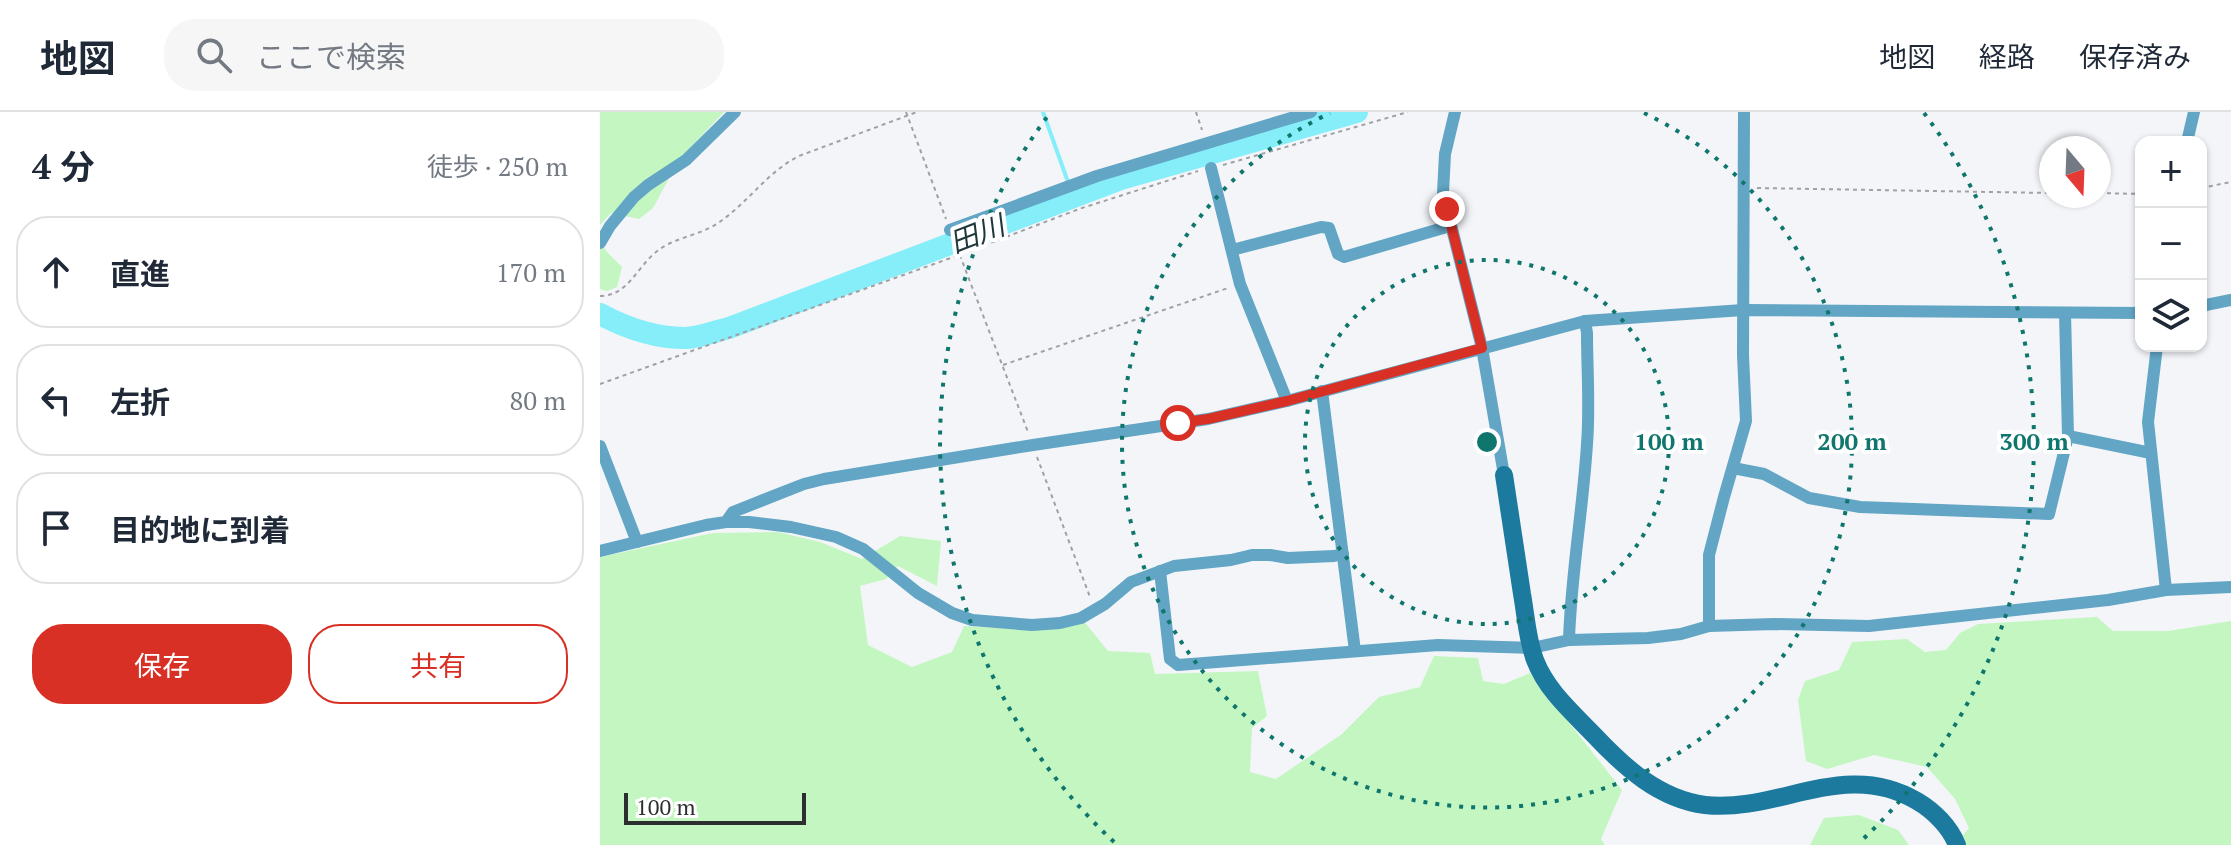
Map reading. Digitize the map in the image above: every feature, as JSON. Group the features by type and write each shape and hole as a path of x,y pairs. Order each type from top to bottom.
{"street":[{"path":"600,243 634,197 686,160 735,112"},
{"path":"951,232 1097,176 1311,112"},
{"path":"1455,112 1443,174 1443,193 1482,348 1532,648 1546,684 1622,765 1648,784 1676,797 1704,805 1730,804 1835,786 1865,783 1885,786 1927,806 1944,824 1957,845"},
{"path":"1709,626 1709,555 1746,421 1743,355 1744,112"},
{"path":"2188,136 2194,112"},
{"path":"1211,168 1240,284 1287,401"},
{"path":"1232,250 1321,227 1329,228 1338,254 1344,257 1450,226"},
{"path":"2207,305 2231,300"},
{"path":"726,522 733,512 814,481 1208,419 1287,401 1585,321 1743,310 2135,313"},
{"path":"1733,468 1764,474 1809,498 1860,507 2049,514 2068,436 2065,313"},
{"path":"1569,640 1587,440 1585,321"},
{"path":"2156,352 2148,422 2166,590"},
{"path":"1322,391 1355,651"},
{"path":"2068,436 2151,453"},
{"path":"600,446 637,542"},
{"path":"600,551 726,522 791,527 836,537 863,549 918,593 952,613 972,620 1032,625 1081,618 1131,582 1174,566 1252,555 1288,558 1343,554"},
{"path":"1160,571 1170,659 1178,665 1438,645 1532,648 1569,640 1681,634 1709,626 1869,626 2108,600 2166,590 2231,587"}],"path":[{"path":"600,296 617,293 658,250 714,226 735,211 786,162 917,112"},
{"path":"1196,112 1206,142"},
{"path":"600,384 1079,209 1175,177 1408,112"},
{"path":"906,114 1095,609"},
{"path":"2207,187 2231,182"},
{"path":"1744,188 2039,193"},
{"path":"2111,193 2135,194"},
{"path":"1003,365 1240,284"}],"green space":[{"path":"600,112 724,112 680,158 653,208 639,219 611,213 600,225"},
{"path":"600,242 622,267 617,287 607,291 600,289"},
{"path":"778,532 820,542 862,559 900,536 941,541 937,586 898,566 886,579 860,586 868,645 912,667 952,652 964,626 1025,629 1083,620 1108,651 1150,653 1155,674 1258,671 1267,716 1252,728 1250,772 1276,779 1342,734 1379,697 1420,687 1434,656 1478,658 1483,681 1504,684 1530,673 1622,790 1601,839 1605,845 600,845 600,557 713,533"},
{"path":"2097,617 2113,631 2168,631 2231,621 2231,845 1955,845 1969,828 1955,799 1927,767 1874,755 1827,769 1806,761 1798,700 1805,681 1839,670 1852,642 1907,639 1925,652 1946,650 1960,633 1978,624"},
{"path":"1859,815 1898,830 1909,845 1810,845 1824,818"}],"waterway":[{"path":"1043,112 1073,196"},
{"name":"田川","path":"600,314 652,334 674,338 701,336 1121,179 1357,112"}],"route":[{"path":"1178,423 1287,401 1482,348 1447,209"}]}
